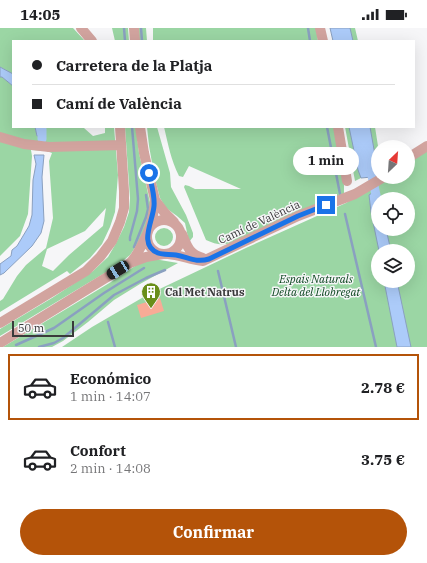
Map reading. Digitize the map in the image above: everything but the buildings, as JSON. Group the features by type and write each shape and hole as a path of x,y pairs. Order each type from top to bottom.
{"street":[{"path":"81,28 91,40"},
{"path":"134,28 135,40"},
{"path":"320,28 323,40"},
{"path":"0,323 86,271 100,257 112,241 124,208 120,128"},
{"path":"140,128 154,200 153,215 147,239 151,248 158,253 165,254"},
{"path":"338,128 347,180"},
{"path":"0,137 24,144 50,147 121,145"},
{"path":"415,154 427,146"},
{"name":"Camí de València","path":"165,254 203,261 209,259 298,216 358,192 372,184"},
{"path":"154,200 178,227 191,252 196,256 209,259"},
{"path":"0,343 130,263 146,257 172,252 179,246 182,236 178,227 170,221 161,220 152,225 134,259 130,263"}],"green space":[{"path":"0,28 73,28 84,40 12,40 12,73 0,67"},
{"path":"112,28 128,28 129,40 115,40"},
{"path":"139,28 146,28 147,40 139,40"},
{"path":"153,28 316,28 318,40 153,40"},
{"path":"347,28 355,28 358,40 348,40"},
{"path":"0,77 12,85 12,128 35,128 37,136 45,134 44,128 84,128 93,136 105,133 105,128 114,128 118,175 115,212 102,244 90,258 70,274 67,271 0,312 0,301 3,299 17,276 26,265 46,248 53,218 49,161 52,153 31,150 32,156 28,214 20,236 0,256","holes":["106,208 103,226 53,271 42,266 47,249 85,231"]},
{"path":"125,128 136,128 139,153 151,207 150,217 139,242 130,255 118,265 0,336 0,329 52,298 93,271 108,257 124,227 129,212 130,198"},
{"path":"147,128 157,128 170,173 171,187 186,215 193,233 193,237 189,242 185,223 166,208 160,198 149,146"},
{"path":"164,128 334,128 344,185 344,195 231,243 212,243 206,240 184,187 185,185 195,189 241,189 189,166 183,177 179,176 168,146"},
{"path":"345,128 353,128 362,171 361,178 355,181"},
{"path":"366,128 375,128 377,140 371,140 371,151"},
{"name":"Espais Naturals Delta del Llobregat","path":"427,149 427,347 62,347 92,327 147,295 346,203 377,184 415,184 415,157"},
{"path":"160,228 168,228 173,233 171,244 168,246 160,246 155,241 155,233"},
{"path":"154,259 178,263 114,300 63,341 52,347 3,347 138,264"}],"water":[{"path":"330,28 350,28 353,40 333,40"},
{"path":"0,67 12,73 12,85 2,77 0,77"},
{"path":"35,128 44,128 45,133 37,136"},
{"path":"349,128 370,128 372,140 371,140 371,177 361,178"},
{"path":"34,155 44,155 42,177 44,221 41,233 32,246 4,273 0,275 0,264 11,256 12,250 17,246 29,226 32,215 33,180 36,164"},
{"path":"371,194 371,212 369,195"},
{"path":"376,236 388,236 389,244 378,244"},
{"path":"385,288 398,288 411,347 397,347"}],"waterway":[{"path":"124,28 125,40"},
{"path":"141,28 142,40"},
{"path":"308,28 310,40"},
{"path":"42,128 42,139"},
{"path":"130,240 137,211 138,199 132,128"},
{"path":"327,128 340,194"},
{"path":"370,166 375,192"},
{"path":"134,247 148,209 146,195"},
{"path":"345,214 376,347"},
{"path":"16,345 54,328 104,293 144,268"},
{"path":"39,347 54,343 63,338 114,295 165,270"},
{"path":"218,271 236,347"},
{"path":"108,322 115,347"}],"place":[{"name":"Cal Met Natrus","path":"151,309"}],"route":[{"path":"149,173 154,205 153,215 147,234 148,244 158,253 174,254 195,260 203,261 209,259 298,216 326,205"}]}
